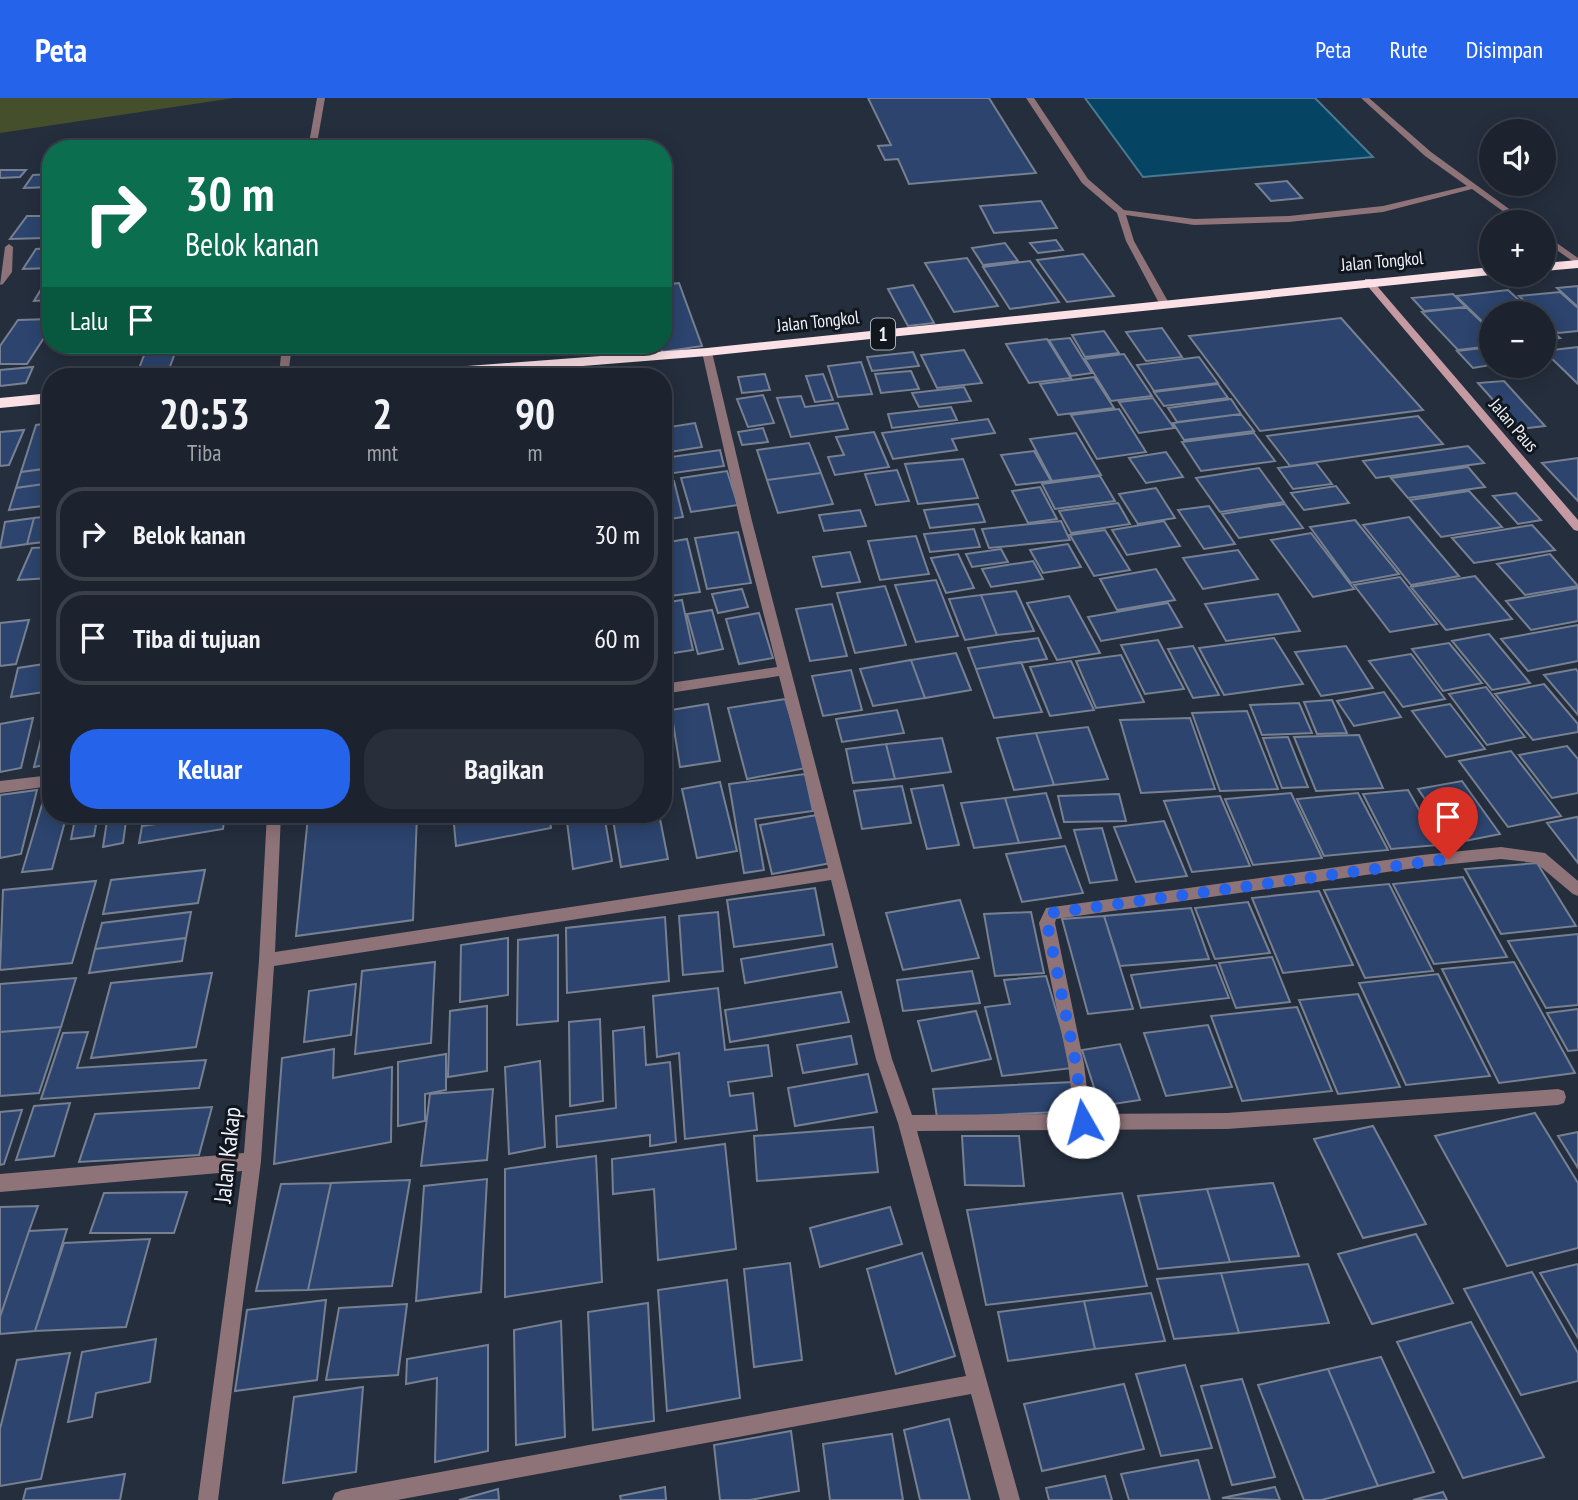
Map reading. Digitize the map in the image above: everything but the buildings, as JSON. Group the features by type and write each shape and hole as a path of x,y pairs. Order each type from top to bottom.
{"highway":[{"path":"1556,266 1578,263"},
{"name":"Jalan Tongkol","path":"519,368 707,352 1368,281 1479,272"},
{"path":"0,403 42,399"}],"main road":[{"name":"Jalan Paus","path":"1368,281 1578,527"}],"street":[{"path":"314,140 321,98"},
{"path":"1030,98 1085,181 1121,212 1130,241 1165,304"},
{"path":"1365,98 1472,187 1506,210"},
{"path":"1121,212 1194,222 1289,219 1383,209 1472,187"},
{"path":"1556,246 1578,263"},
{"path":"0,282 7,272 9,247"},
{"path":"707,352 884,1059 906,1123 1010,1500"},
{"path":"672,688 785,670"},
{"path":"0,787 42,781"},
{"name":"Jalan Kakap","path":"208,1500 253,1161 274,823"},
{"path":"1083,1122 1076,1064 1047,923 1051,913 1501,853 1540,857 1578,890"},
{"path":"267,960 838,873"},
{"path":"906,1123 1227,1121 1558,1097"},
{"path":"0,1183 253,1161"},
{"path":"342,1500 978,1383"}],"green space":[{"path":"0,98 234,98 0,133"}],"water":[{"path":"1085,98 1315,98 1373,157 1143,177"}],"route":[{"path":"1083,1122 1076,1064 1047,923 1051,913 1448,859"}]}
